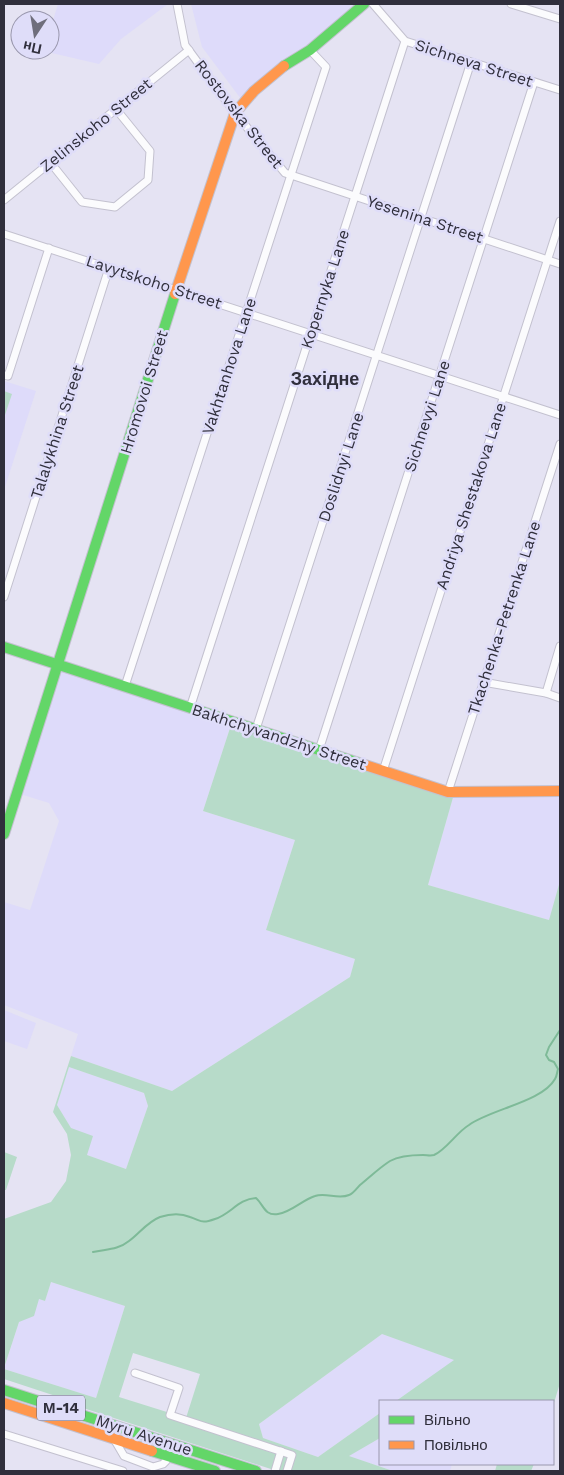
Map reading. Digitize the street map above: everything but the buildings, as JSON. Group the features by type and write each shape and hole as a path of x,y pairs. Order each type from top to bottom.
{"main road":[{"name":"Hromovoi Street","path":"4,834 177,289 235,114 254,91 290,61 310,50 364,4"},
{"name":"Bakhchyvandzhy Street","path":"4,647 448,792 461,794 560,791"},
{"name":"Myru Avenue","path":"4,1390 256,1471"},
{"name":"Myru Avenue","path":"4,1403 212,1471"},
{"path":"196,1465 200,1453"}],"street":[{"name":"Rostovska Street","path":"177,4 183,39 188,50 235,114 281,169 291,176"},
{"name":"Sichneva Street","path":"373,4 405,41 560,90"},
{"path":"511,4 560,20"},
{"name":"Kopernyka Lane","path":"190,708 405,41"},
{"name":"Zelinskoho Street","path":"4,200 188,50"},
{"name":"Vakhtanhova Lane","path":"125,686 326,67 310,50"},
{"name":"Doslidnyi Lane","path":"256,729 472,62"},
{"name":"Sichnevyi Lane","path":"319,750 534,82"},
{"path":"50,162 82,202 116,207 148,180 150,151 116,109"},
{"name":"Yesenina Street","path":"291,176 560,264"},
{"name":"Andriya Shestakova Lane","path":"383,771 560,221"},
{"name":"Lavytskoho Street","path":"4,234 560,415"},
{"path":"6,376 49,248"},
{"name":"Talalykhina Street","path":"4,597 110,268"},
{"name":"Tkachenka-Petrenka Lane","path":"448,792 560,444"},
{"path":"546,693 560,646"},
{"path":"483,682 546,693 560,698"},
{"path":"135,1373 179,1388 170,1415 292,1455 287,1471"},
{"path":"4,1434 123,1471"},
{"path":"114,1438 124,1456 153,1467 163,1464 169,1456 167,1442"},
{"path":"275,1471 281,1451"},
{"path":"212,1471 214,1458"}],"shaded area":[{"path":"58,4 168,4 121,39 99,64 60,55 60,10 56,10"},
{"path":"191,4 361,4 241,99 202,47"},
{"path":"4,381 36,391 4,490"},
{"path":"61,669 231,725 203,811 295,840 266,930 355,959 350,977 172,1091 71,1056 78,1034 4,1005 4,902 30,910 59,821 49,803 20,794"},
{"path":"454,794 560,794 560,881 549,920 428,885"},
{"path":"4,1010 36,1023 27,1049 4,1041"},
{"path":"69,1067 144,1093 148,1106 126,1169 87,1155 57,1105"},
{"path":"51,1282 125,1306 96,1398 4,1369 19,1322 39,1299 45,1301"},
{"path":"382,1334 455,1360 397,1400 379,1400 379,1414 318,1457 263,1438 259,1424"},
{"path":"379,1439 379,1465 452,1465 450,1471 393,1471 348,1456"}],"green space":[{"path":"4,391 12,394 5,415 4,415"},
{"path":"231,725 454,794 428,885 549,920 560,881 560,1383 554,1403 554,1400 397,1400 454,1360 382,1334 259,1424 263,1438 318,1457 379,1414 379,1439 349,1456 393,1471 277,1471 77,1406 77,1403 4,1379 4,1369 96,1398 125,1306 51,1282 45,1301 39,1299 34,1316 19,1322 4,1368 4,1219 51,1202 66,1181 71,1155 67,1134 53,1112 71,1056 172,1091 350,977 355,959 266,930 295,840 203,811","holes":["69,1067 144,1093 148,1106 126,1169 87,1155 93,1136 71,1128 57,1105","133,1353 200,1374 186,1418 119,1397"]},
{"path":"4,1152 17,1157 6,1190 4,1190"},
{"path":"497,1465 534,1465 531,1471 495,1471"}],"waterway":[{"path":"93,1252 116,1248 125,1244 155,1219 164,1216 175,1214 207,1221 221,1217 244,1201 256,1198 267,1212 273,1214 283,1213 315,1196 341,1197 350,1194 394,1159 434,1155 478,1119 539,1094 548,1087 556,1078 558,1069 554,1062 549,1060 546,1055 560,1030"}],"traffic: fast":[{"path":"284,66 310,50 364,4"},
{"path":"4,834 175,294"},
{"path":"4,647 362,764"},
{"path":"4,1390 256,1471"},
{"path":"152,1451 215,1471"}],"traffic: slow":[{"path":"175,294 235,113 254,91 284,66"},
{"path":"362,764 448,792 560,791"},
{"path":"4,1403 152,1451"}],"district":[{"name":"Західне","path":"325,378"}]}
